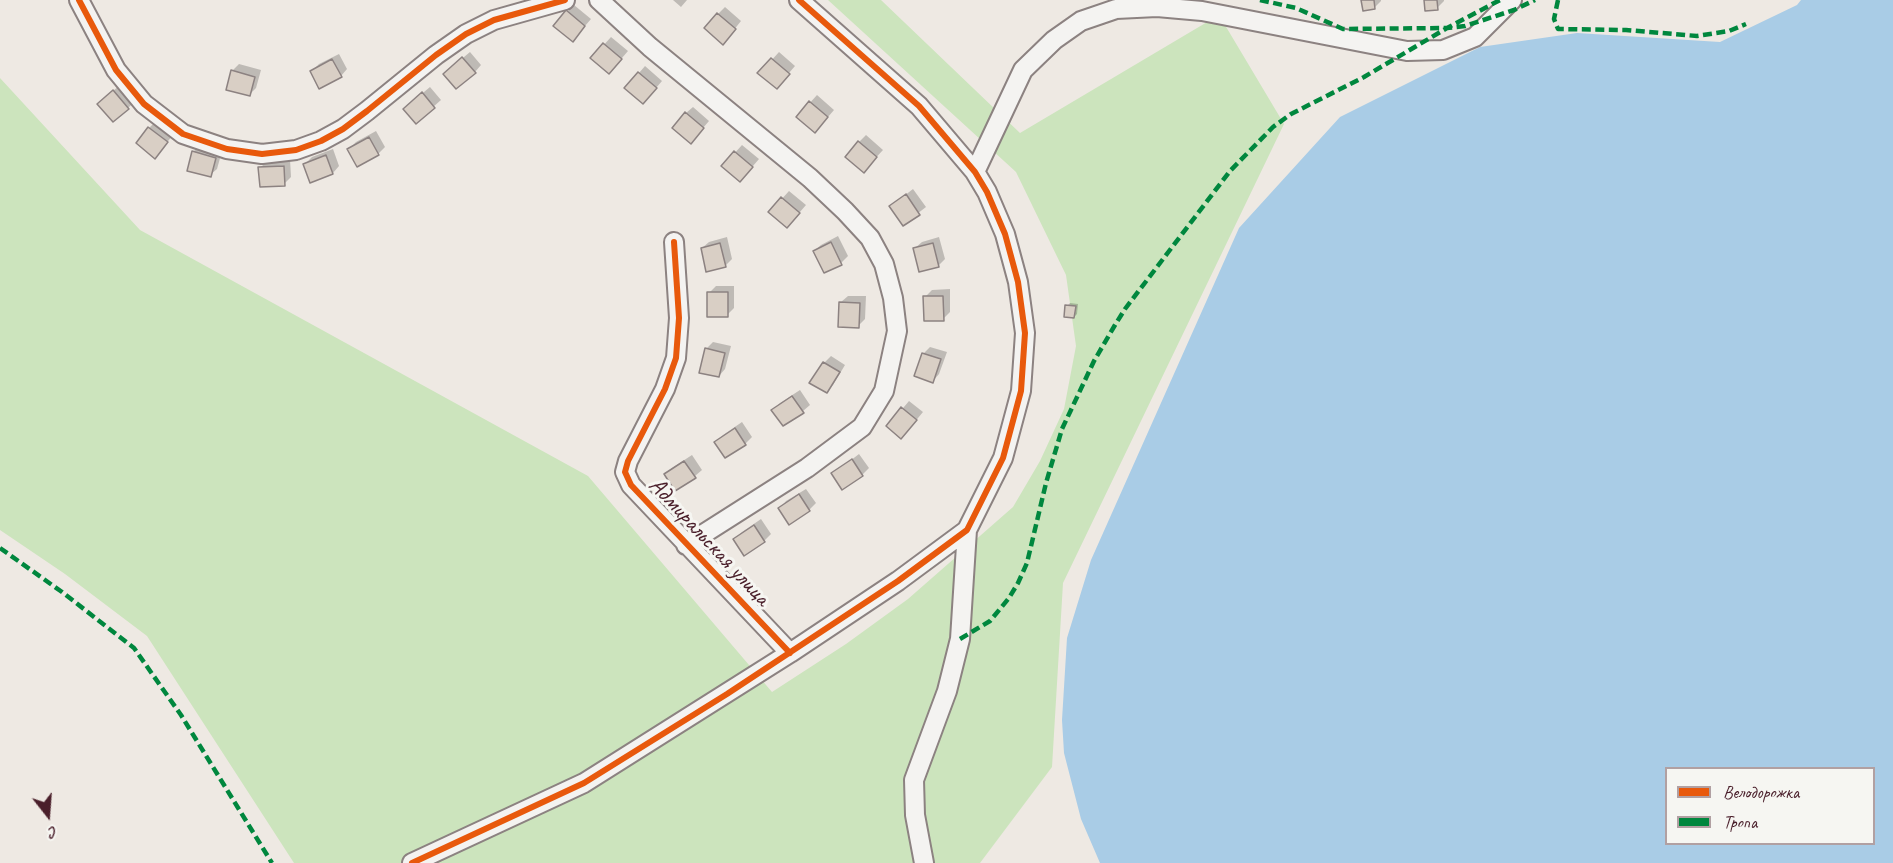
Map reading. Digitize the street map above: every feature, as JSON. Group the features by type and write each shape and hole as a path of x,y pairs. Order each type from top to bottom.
{"street":[{"path":"79,0 116,70 144,104 183,134 227,149 262,154 296,150 321,141 343,129 466,34 494,20 565,0"},
{"name":"Адмиральская улица","path":"599,0 650,47 810,178 845,210 870,238 884,264 893,298 897,331 884,392 862,427 807,468 686,545"},
{"path":"799,0 919,106 975,172 987,192 1005,234 1018,282 1025,333 1021,391 1003,458 967,530 960,639 947,691 914,780 915,815 924,863"},
{"path":"975,172 1023,70 1054,40 1081,21 1116,9 1157,7 1202,11 1407,51 1443,51 1475,37 1512,0"},
{"name":"Адмиральская улица","path":"674,242 679,318 676,358 664,389 628,461 626,472 631,485 790,653"},
{"path":"412,863 584,783 790,653 898,581 967,530"}],"green space":[{"path":"828,0 881,0 1020,133 1219,15 1284,124 1063,583 1052,767 980,863 294,863 147,636 65,574 0,530 0,78 140,230 588,476 772,692 846,644 908,599 1013,507 1040,461 1064,409 1076,346 1066,275 1016,172"}],"water":[{"path":"1801,0 1893,0 1893,863 1100,863 1081,819 1064,753 1062,720 1067,638 1091,560 1239,228 1340,117 1480,47 1577,33 1720,42 1797,5"}],"building":[{"path":"1361,0 1374,0 1375,9 1363,11"},
{"path":"1424,0 1437,0 1438,10 1425,11"},
{"path":"566,10 585,26 573,42 553,26"},
{"path":"717,13 736,29 723,45 704,28"},
{"path":"603,43 622,59 609,74 590,58"},
{"path":"462,57 476,73 456,89 443,74"},
{"path":"771,58 790,74 777,89 757,73"},
{"path":"332,59 342,77 319,89 310,71"},
{"path":"231,70 255,77 250,96 226,90"},
{"path":"638,72 657,88 643,104 624,88"},
{"path":"113,90 129,109 113,122 97,104"},
{"path":"422,92 435,108 416,124 403,109"},
{"path":"809,101 828,117 815,133 796,117"},
{"path":"685,112 704,128 691,144 672,128"},
{"path":"148,127 168,142 155,159 136,143"},
{"path":"369,137 379,155 357,167 347,149"},
{"path":"858,141 877,157 864,173 845,157"},
{"path":"192,151 216,158 211,177 187,171"},
{"path":"734,151 753,167 740,182 721,166"},
{"path":"326,155 333,174 310,183 303,164"},
{"path":"284,166 285,186 260,187 258,167"},
{"path":"906,194 920,215 903,226 889,206"},
{"path":"781,197 800,213 787,228 768,212"},
{"path":"831,242 842,265 824,273 813,251"},
{"path":"720,243 726,267 706,272 701,248"},
{"path":"933,243 939,267 919,272 913,248"},
{"path":"707,292 728,292 728,317 707,317"},
{"path":"923,296 943,296 944,321 924,321"},
{"path":"839,302 860,303 859,328 838,327"},
{"path":"1065,305 1076,306 1074,318 1064,317"},
{"path":"705,348 725,353 719,377 699,373"},
{"path":"922,353 941,359 933,383 914,376"},
{"path":"823,362 840,372 827,393 809,383"},
{"path":"792,396 804,413 783,426 771,410"},
{"path":"901,407 917,420 901,439 886,426"},
{"path":"735,428 746,445 725,458 714,442"},
{"path":"852,459 863,476 842,490 831,473"},
{"path":"684,461 696,478 675,491 664,474"},
{"path":"799,494 810,511 789,525 778,508"},
{"path":"754,525 765,542 744,556 733,539"}],"marked path":[{"path":"1260,0 1296,8 1343,29 1447,28 1500,0"},
{"path":"960,639 990,621 1018,583 1027,563 1046,483 1062,429 1094,361 1125,309 1230,171 1273,127 1291,114 1364,77 1447,28 1465,26 1514,10 1535,0"},
{"path":"1558,0 1554,19 1558,29 1626,30 1697,36 1729,31 1746,24"},
{"path":"0,548 62,592 134,648 181,715 272,863"}],"cycle path":[{"path":"79,0 116,70 144,104 183,134 227,149 262,154 296,150 321,141 343,129 466,34 494,20 565,0"},
{"path":"412,863 584,783 727,694 898,581 967,530 1003,458 1021,391 1025,333 1018,282 1005,234 987,192 975,172 919,106 799,0"},
{"path":"674,242 679,318 676,358 665,389 628,461 625,472 631,485 790,653"}]}
